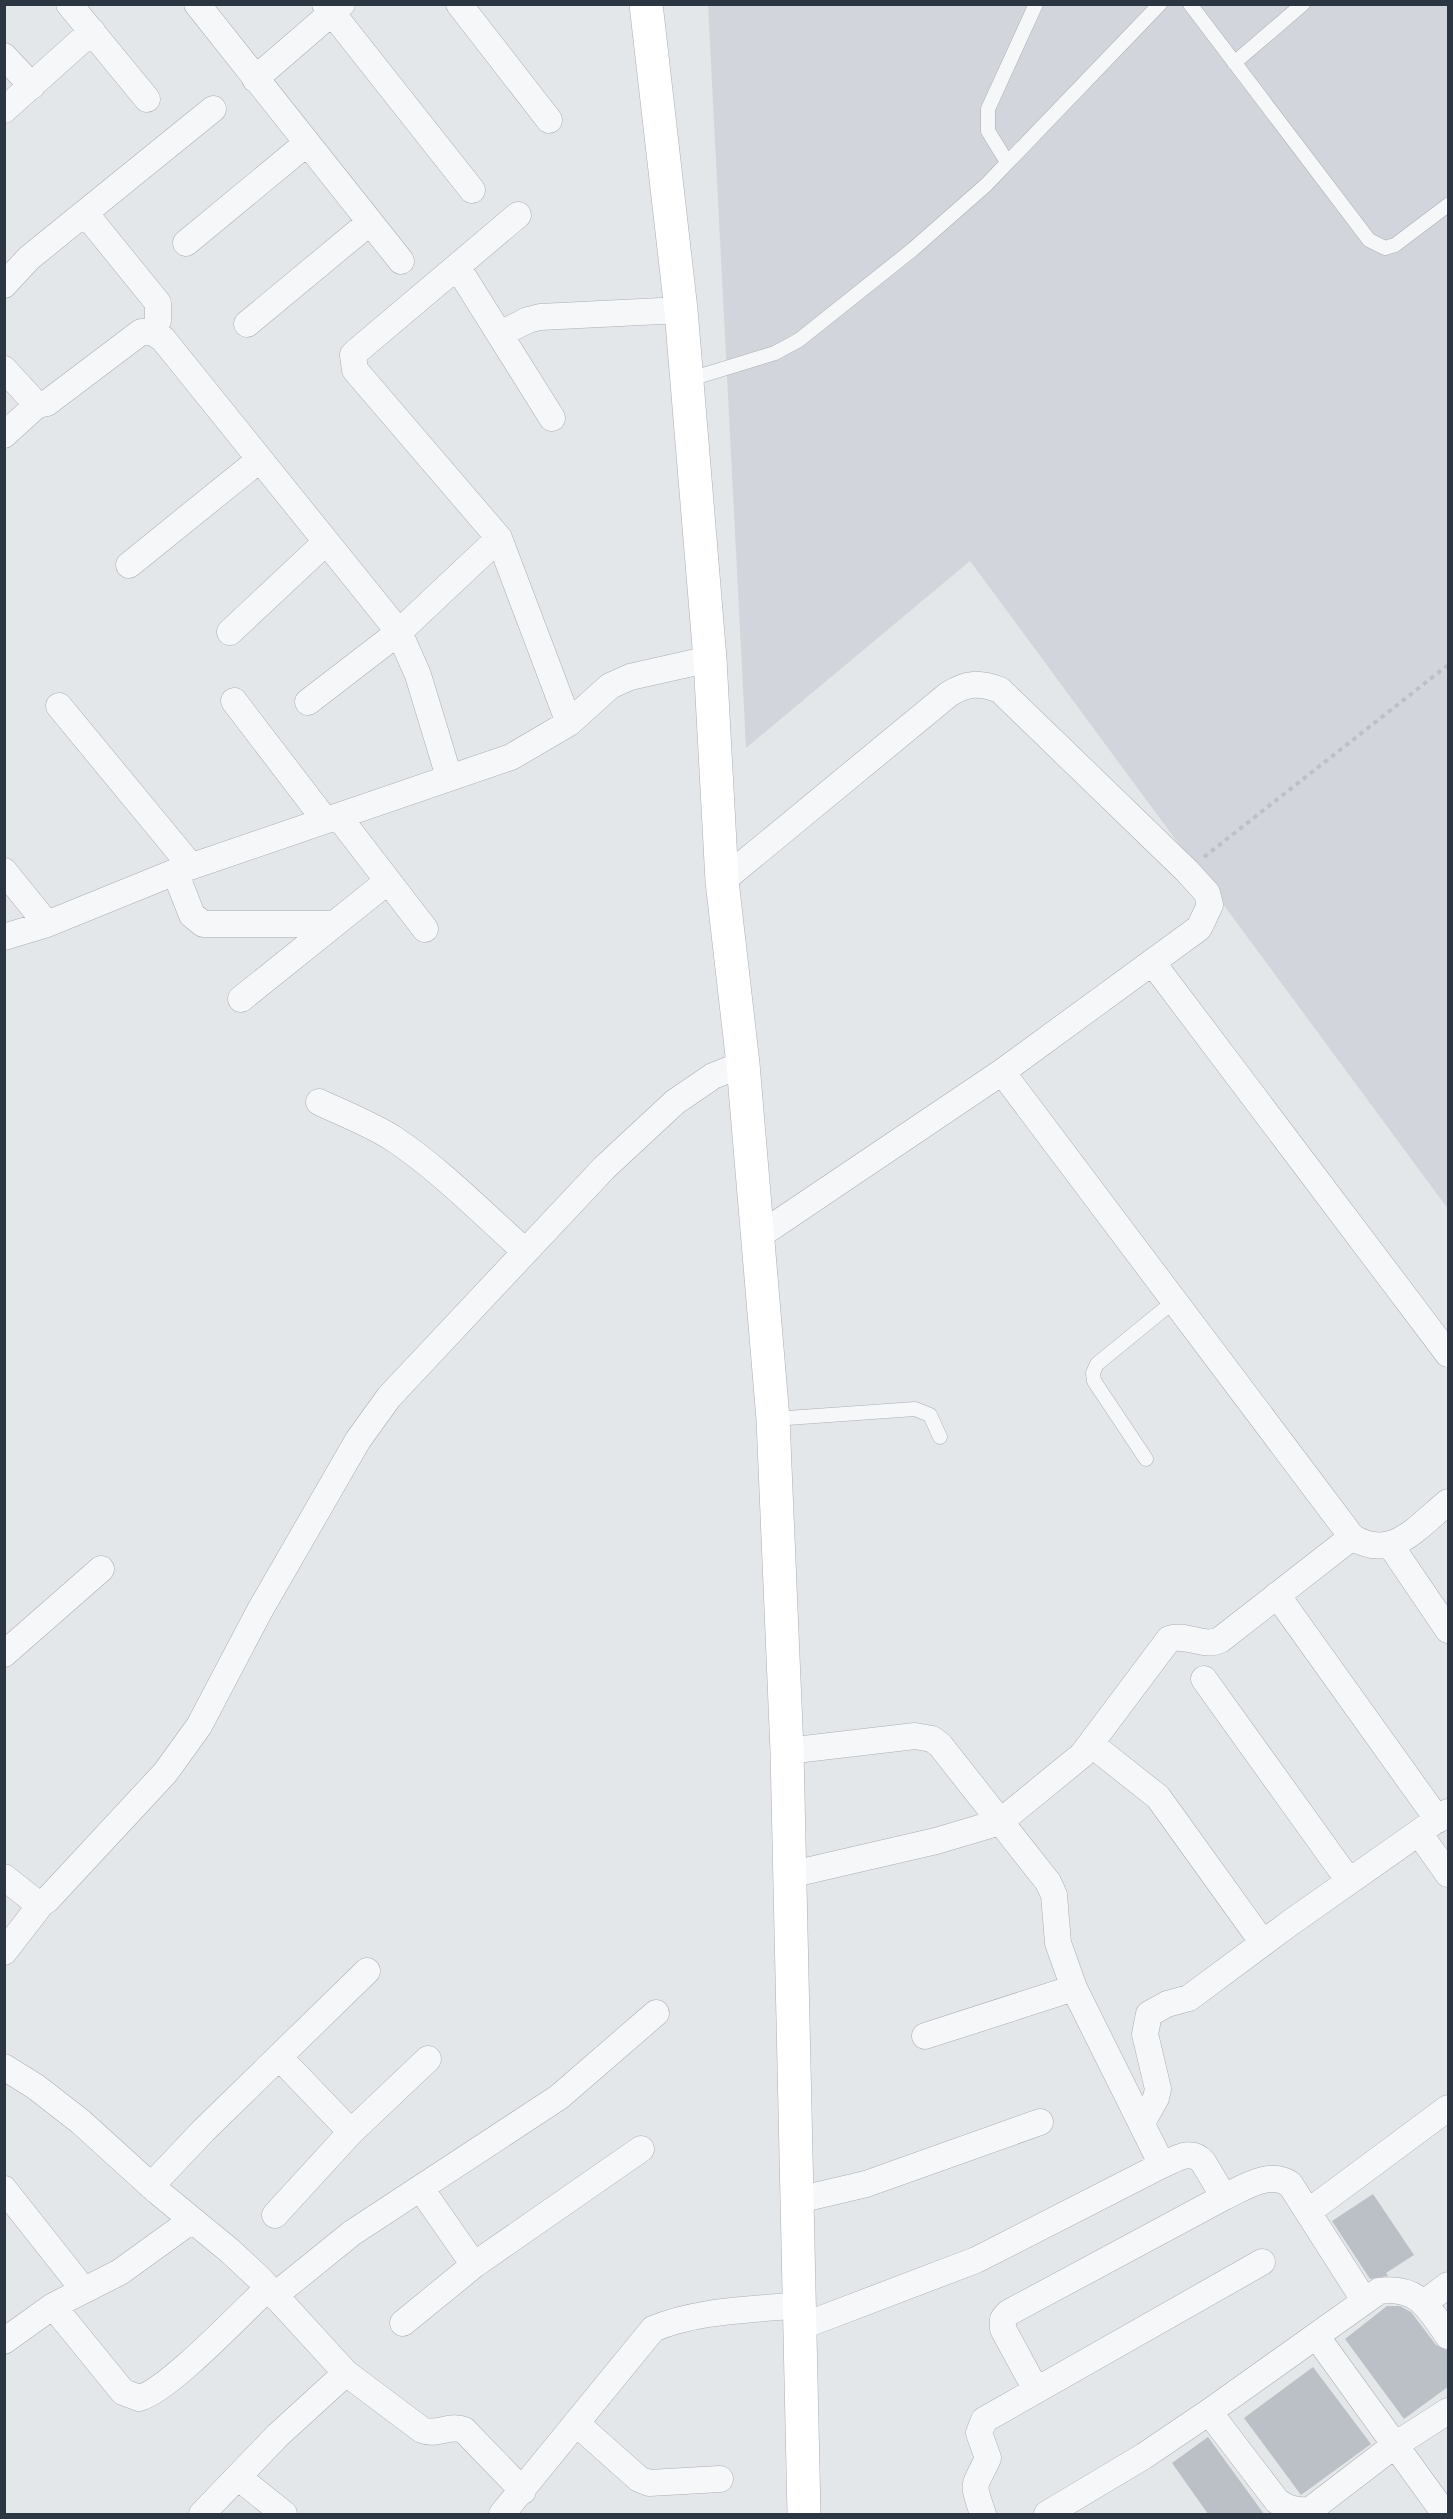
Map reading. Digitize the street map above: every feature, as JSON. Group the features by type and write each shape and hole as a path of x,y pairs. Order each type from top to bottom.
{"main road":[{"path":"646,4 681,310 685,381 710,659 723,881 743,1064 773,1419 787,1751 804,2514"}],"street":[{"path":"69,4 147,99"},
{"path":"197,4 401,261"},
{"path":"459,4 549,120"},
{"path":"255,79 333,7 472,190"},
{"path":"4,110 92,31"},
{"path":"4,56 32,86"},
{"path":"8,274 213,109"},
{"path":"186,243 307,143"},
{"path":"85,213 158,303 158,321 152,332"},
{"path":"518,215 357,351 353,355 353,363 355,370 499,537 568,723"},
{"path":"247,324 370,222"},
{"path":"458,268 552,418"},
{"path":"500,334 528,320 540,317 681,310"},
{"path":"4,435 37,405 47,403 141,332 152,332 163,339 325,543 399,632 418,675 449,777"},
{"path":"4,369 37,405"},
{"path":"129,564 260,460"},
{"path":"308,702 399,632 499,537"},
{"path":"230,632 325,543"},
{"path":"4,937 46,924 183,869 511,757 568,723 610,686 630,677 710,659"},
{"path":"723,881 949,694 965,685 983,684 1000,690 1187,871 1207,893 1210,905 1207,916 1199,928 1002,1072 757,1237"},
{"path":"234,701 388,881 425,929"},
{"path":"59,706 183,869 192,915 203,924 334,924"},
{"path":"4,871 46,924"},
{"path":"241,999 388,881"},
{"path":"1152,962 1449,1354"},
{"path":"4,1952 42,1903 165,1773 189,1740 272,1590 374,1415 596,1175 675,1102 706,1080 743,1064"},
{"path":"1002,1072 1352,1537 1376,1547 1391,1546 1449,1502"},
{"path":"319,1102 380,1131 408,1149 525,1251"},
{"path":"789,1875 936,1841 1000,1822 1082,1755 1168,1639 1186,1637 1211,1644 1352,1537"},
{"path":"1391,1546 1444,1611"},
{"path":"4,1654 101,1569"},
{"path":"1277,1595 1435,1822 1449,1874"},
{"path":"1204,1679 1349,1881"},
{"path":"787,1751 923,1736 940,1745 1048,1882 1054,1895 1058,1943 1074,1988 1162,2165"},
{"path":"1091,1744 1158,1797 1263,1943"},
{"path":"1142,2123 1156,2098 1158,2089 1145,2034 1149,2014 1167,2004 1189,1998 1349,1881 1435,1822"},
{"path":"4,1877 33,1900 42,1903"},
{"path":"152,2186 367,1971"},
{"path":"925,2036 1074,1988"},
{"path":"53,2306 123,2392 140,2398 161,2386 271,2292 352,2234 559,2097 656,2013"},
{"path":"279,2058 351,2132"},
{"path":"275,2215 351,2132 428,2058"},
{"path":"4,2067 36,2087 81,2122 152,2186 230,2251 345,2373 422,2430 432,2433 455,2428 464,2430 523,2491"},
{"path":"1308,2212 1449,2108"},
{"path":"798,2200 866,2184 1040,2122"},
{"path":"402,2323 474,2265 640,2149"},
{"path":"502,2514 653,2329 664,2324 723,2313 800,2316 976,2260 1188,2154 1199,2157 1224,2196"},
{"path":"1036,2390 1003,2329 1003,2319 1008,2313 1224,2196 1275,2178 1290,2184 1364,2300"},
{"path":"4,2189 83,2289"},
{"path":"421,2189 474,2265"},
{"path":"4,2341 53,2306 120,2272 192,2220"},
{"path":"983,2514 975,2488 978,2474 988,2458 979,2433 984,2420 1262,2262"},
{"path":"1424,2303 1449,2284"},
{"path":"1047,2514 1144,2456 1317,2337 1379,2291 1393,2289 1407,2291 1424,2303 1449,2336"},
{"path":"1317,2337 1445,2514"},
{"path":"202,2514 278,2435 345,2373"},
{"path":"1209,2412 1277,2501 1286,2508 1298,2511 1310,2510 1395,2445 1449,2411"},
{"path":"576,2422 639,2479 649,2483 720,2479"},
{"path":"238,2477 285,2514"}],"lane":[{"path":"1006,162 988,131 988,109 1036,4"},
{"path":"685,381 775,353 799,340 912,250 986,185 1160,4"},
{"path":"1190,4 1369,240 1385,248 1395,245 1449,205"},
{"path":"1234,63 1303,4"},
{"path":"1146,1459 1094,1381 1093,1372 1097,1364 1173,1302"},
{"path":"773,1419 915,1409 930,1415 940,1437"}],"path":[{"path":"1187,871 1449,665"}],"shaded area":[{"path":"708,5 1448,5 1448,1209 970,561 746,748"}],"building":[{"path":"1373,2194 1414,2255 1386,2273 1388,2276 1370,2279 1332,2221"},
{"path":"1387,2306 1400,2306 1411,2312 1436,2345 1449,2351 1449,2386 1404,2419 1345,2339"},
{"path":"1313,2367 1371,2444 1301,2495 1244,2418"},
{"path":"1208,2437 1264,2514 1208,2514 1172,2463"}]}
